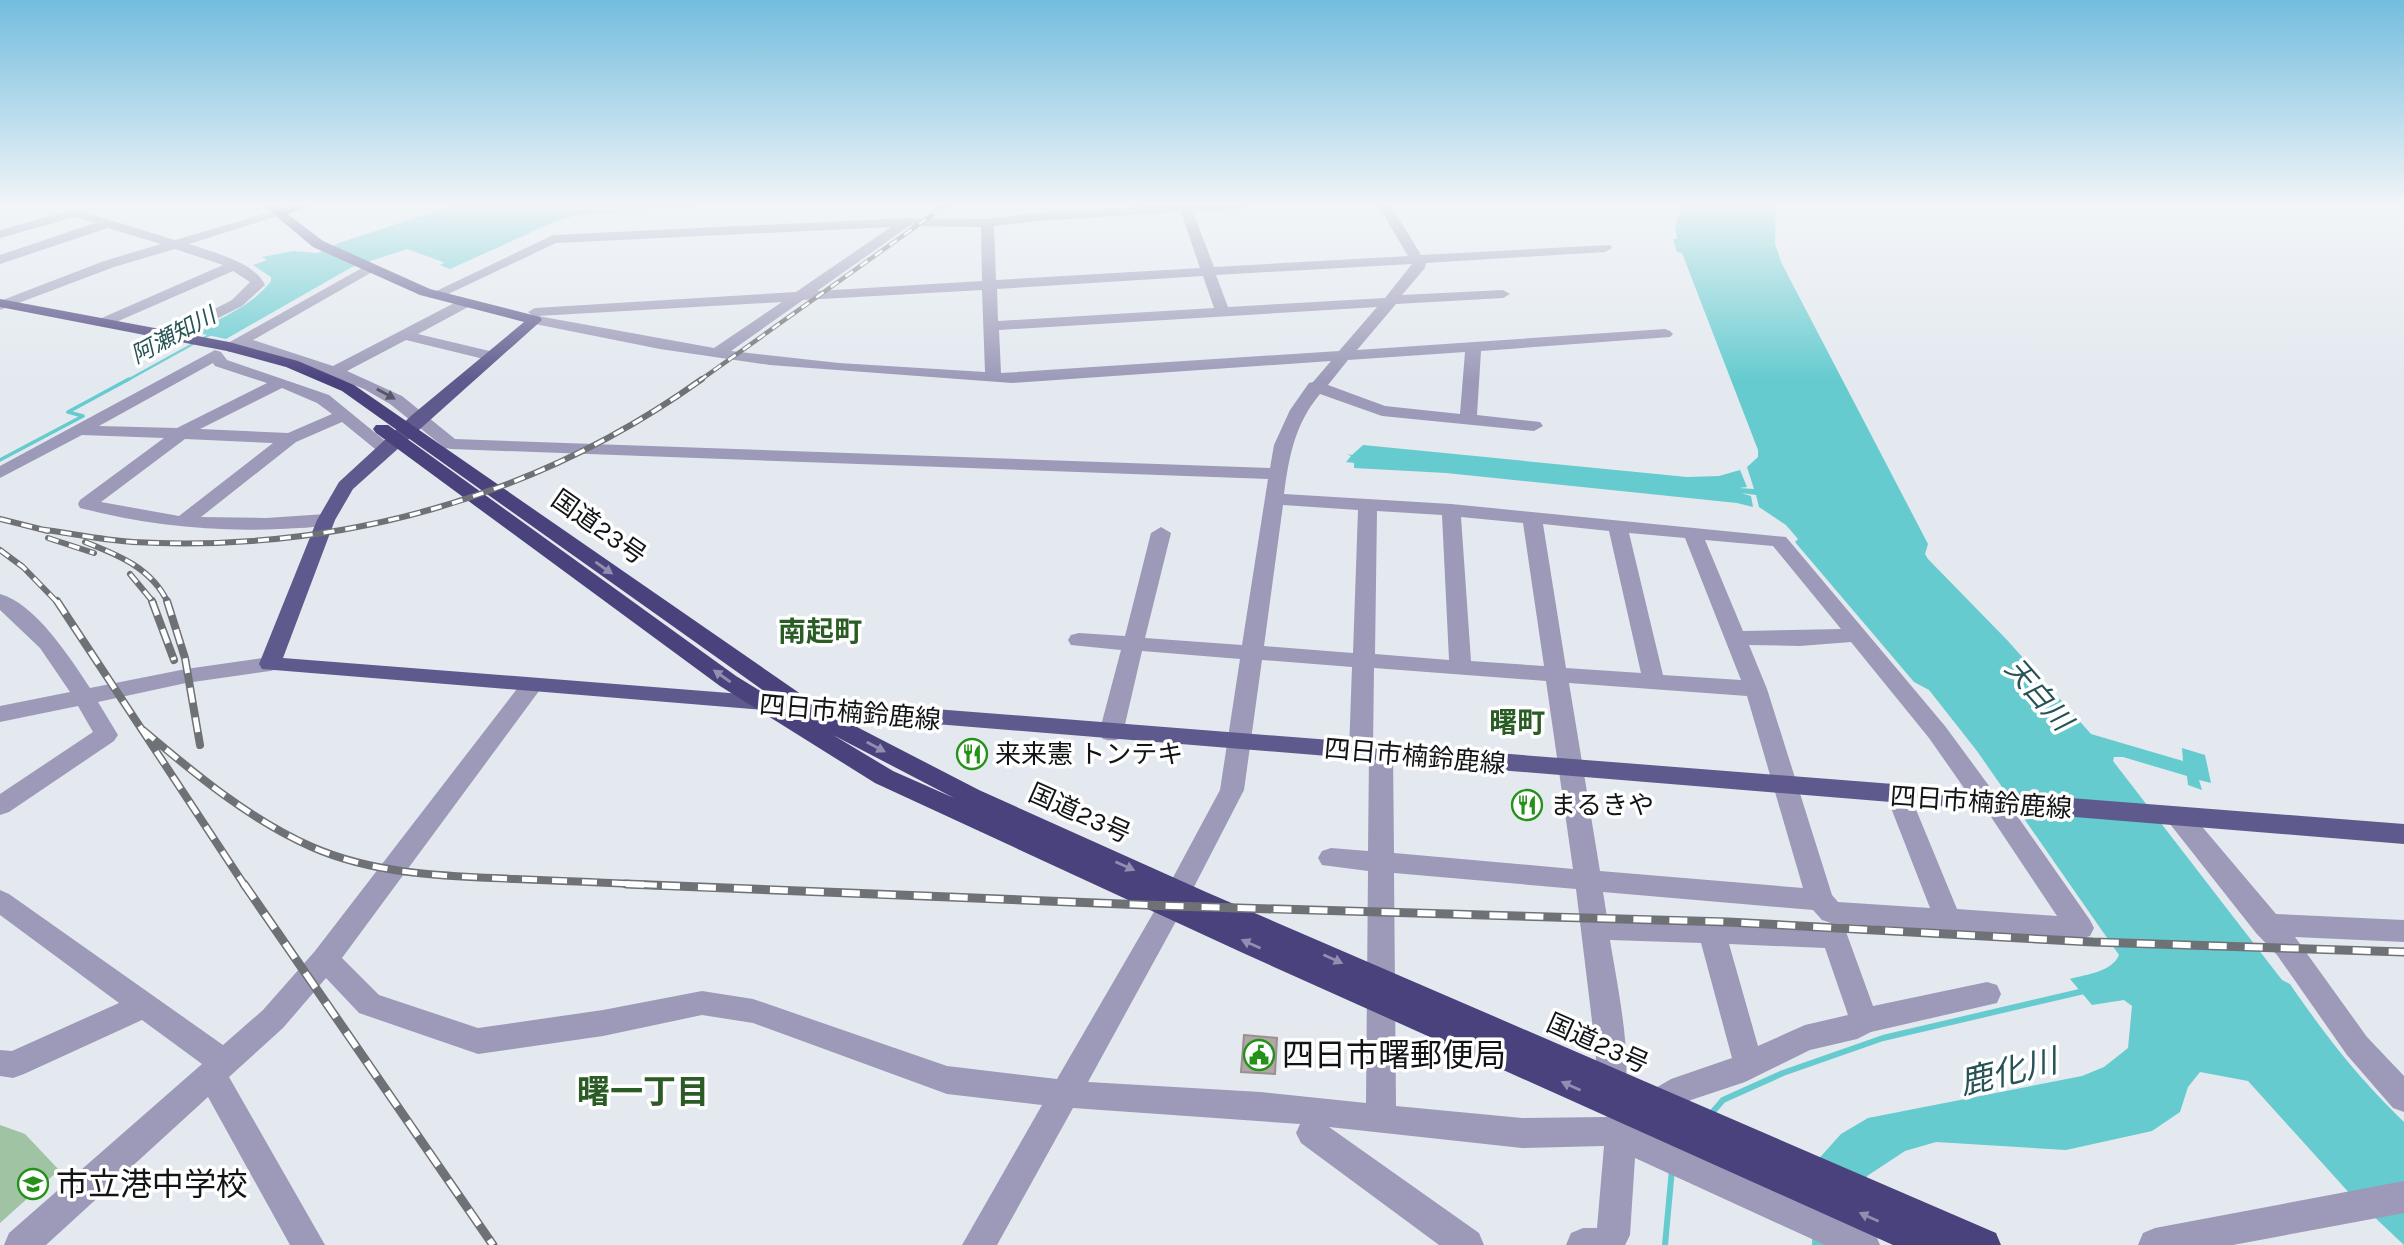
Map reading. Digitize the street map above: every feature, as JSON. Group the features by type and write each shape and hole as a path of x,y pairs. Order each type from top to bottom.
{"highway":[{"name":"国道23号","path":"1,306 102,323 194,351 223,349"},
{"name":"国道23号","path":"1,306 168,341 223,349 340,392 816,716 970,796 1197,899 1984,1245"},
{"name":"国道23号","path":"340,392 728,681 884,777 1253,945 1931,1245"}],"main road":[{"path":"359,263 435,295 535,320"},
{"path":"270,664 326,520 345,486 418,419 535,320"},
{"name":"四日市楠鈴鹿線","path":"270,664 1785,787 2404,834"}],"street":[{"path":"1,306 72,277 117,263"},
{"path":"168,341 237,303 258,285 256,280 230,263"},
{"path":"435,295 502,263"},
{"path":"717,353 847,263"},
{"path":"988,263 993,377"},
{"path":"1206,263 1222,311"},
{"path":"512,314 1352,263"},
{"path":"979,1245 1232,790 1278,474 1288,429 1315,386 1343,357 1419,263"},
{"path":"102,323 235,265"},
{"path":"0,473 367,267"},
{"path":"990,326 1503,294"},
{"path":"183,522 290,438 404,335 465,303"},
{"path":"535,320 717,353 828,367 993,377 1343,357 1665,334"},
{"path":"404,335 492,356"},
{"path":"223,349 251,344 340,392 396,400 451,444 1278,474"},
{"path":"1468,419 1473,347"},
{"path":"223,349 221,363 323,399 340,392"},
{"path":"281,382 223,409 181,434 87,504 141,517 183,522 227,524 326,520"},
{"path":"1315,386 1382,411 1534,426"},
{"path":"340,392 386,449"},
{"path":"79,430 290,438"},
{"path":"1276,499 1451,510 1779,541 1995,803 2080,928 1832,912 1820,900 1756,689 1693,533"},
{"path":"1368,504 1364,660 1382,862 1381,1119"},
{"path":"1451,510 1460,667"},
{"path":"1532,517 1594,928 1622,1136 1613,1235 1599,1245"},
{"path":"1618,526 1654,682"},
{"path":"1111,733 1161,533"},
{"path":"0,600 19,612 48,642 106,735 0,806"},
{"path":"1735,638 1800,639 1857,635"},
{"path":"1079,640 1756,689"},
{"path":"0,714 83,696 270,664"},
{"path":"21,1245 272,1019 324,959 531,687"},
{"path":"1898,795 1948,919"},
{"path":"2172,817 2287,947 2357,1046 2404,1098"},
{"path":"1331,858 1820,900"},
{"path":"0,901 144,1005 219,1068 308,1245"},
{"path":"2266,925 2404,930"},
{"path":"1594,928 1835,937 1864,1021"},
{"path":"1712,932 1749,1065"},
{"path":"324,959 369,1004 478,1041 603,1023 702,1003 752,1011 947,1080 1065,1094 1261,1106 1522,1133 1622,1136 1863,1245"},
{"path":"1622,1136 1682,1089 1749,1065 1805,1038 1857,1026 1864,1021 1987,994"},
{"path":"0,1063 13,1065 144,1005"},
{"path":"1312,1133 1467,1245"},
{"path":"2155,1245 2208,1232 2346,1211 2404,1197"}],"green space":[{"path":"0,1125 25,1134 59,1170 0,1223"}],"water":[{"path":"364,263 352,267 226,339 194,332 236,311 255,298 271,281 271,277 253,265"},
{"path":"444,263 463,263 450,269 440,265"},
{"name":"天白川","path":"1686,263 1782,263 1928,544 1925,554 1928,559 2008,641 2091,734 2183,761 2182,748 2205,755 2211,783 2199,780 2202,790 2188,785 2187,776 2123,757 2114,757 2113,761 2282,980 2290,984 2343,1056 2404,1122 2404,1245 2352,1196 2248,1081 2200,1072 2188,1087 2180,1112 2152,1131 2066,1150 1936,1142 1905,1151 1867,1176 1858,1245 1812,1245 1814,1164 1841,1134 1868,1118 2082,1076 2104,1067 2128,1048 2132,1006 2124,1000 2092,1005 2070,979 2105,969 2116,961 2119,955 1977,751 1929,690 1914,682 1795,542 1798,539 1786,525 1759,507 1756,495 1741,493 1751,496 1753,507 1737,503 1446,473 1354,468 1354,463 1346,462 1351,456 1347,454 1352,455 1363,445 1687,477 1719,476 1740,470 1747,487 1739,488 1754,489 1747,467 1758,457 1758,450"}],"building":[{"name":"四日市曙郵便局","path":"1244,1035 1277,1038 1275,1074 1241,1072"}],"waterway":[{"name":"阿瀬知川","path":"126,381 211,334"},
{"name":"阿瀬知川","path":"0,460 83,416 68,412 129,379"},
{"path":"1710,1115 1723,1100 1783,1073 1883,1038 2084,991"},
{"path":"1665,1245 1672,1169"}],"railway":[{"path":"700,381 864,263"},
{"path":"42,529 133,542 209,543 285,538 359,527 432,509 503,486 572,456 638,421 700,381"},
{"path":"0,519 42,529"},
{"path":"42,529 48,531"},
{"path":"48,538 94,553"},
{"path":"85,542 133,564 153,581 167,602"},
{"path":"0,550 23,567 58,603"},
{"path":"130,574 154,603"},
{"path":"57,601 245,886"},
{"path":"152,601 174,660"},
{"path":"167,602 185,658 200,745"},
{"path":"143,730 203,779 266,823 336,856 386,869 438,875 633,884"},
{"path":"244,884 493,1245"},
{"path":"626,884 633,884"},
{"path":"633,884 1171,906 1728,922 2093,942 2404,952"},
{"path":"633,884 669,886"}],"place":[{"name":"来来憲 トンテキ","path":"972,754"},
{"name":"まるきや","path":"1527,805"},
{"name":"四日市曙郵便局","path":"1259,1055"},
{"name":"市立港中学校","path":"33,1184"}],"district":[{"name":"南起町","path":"820,631"},
{"name":"曙町","path":"1517,722"},
{"name":"曙一丁目","path":"643,1091"}],"water label":[{"name":"鹿化川","path":"2008,1071"}]}
